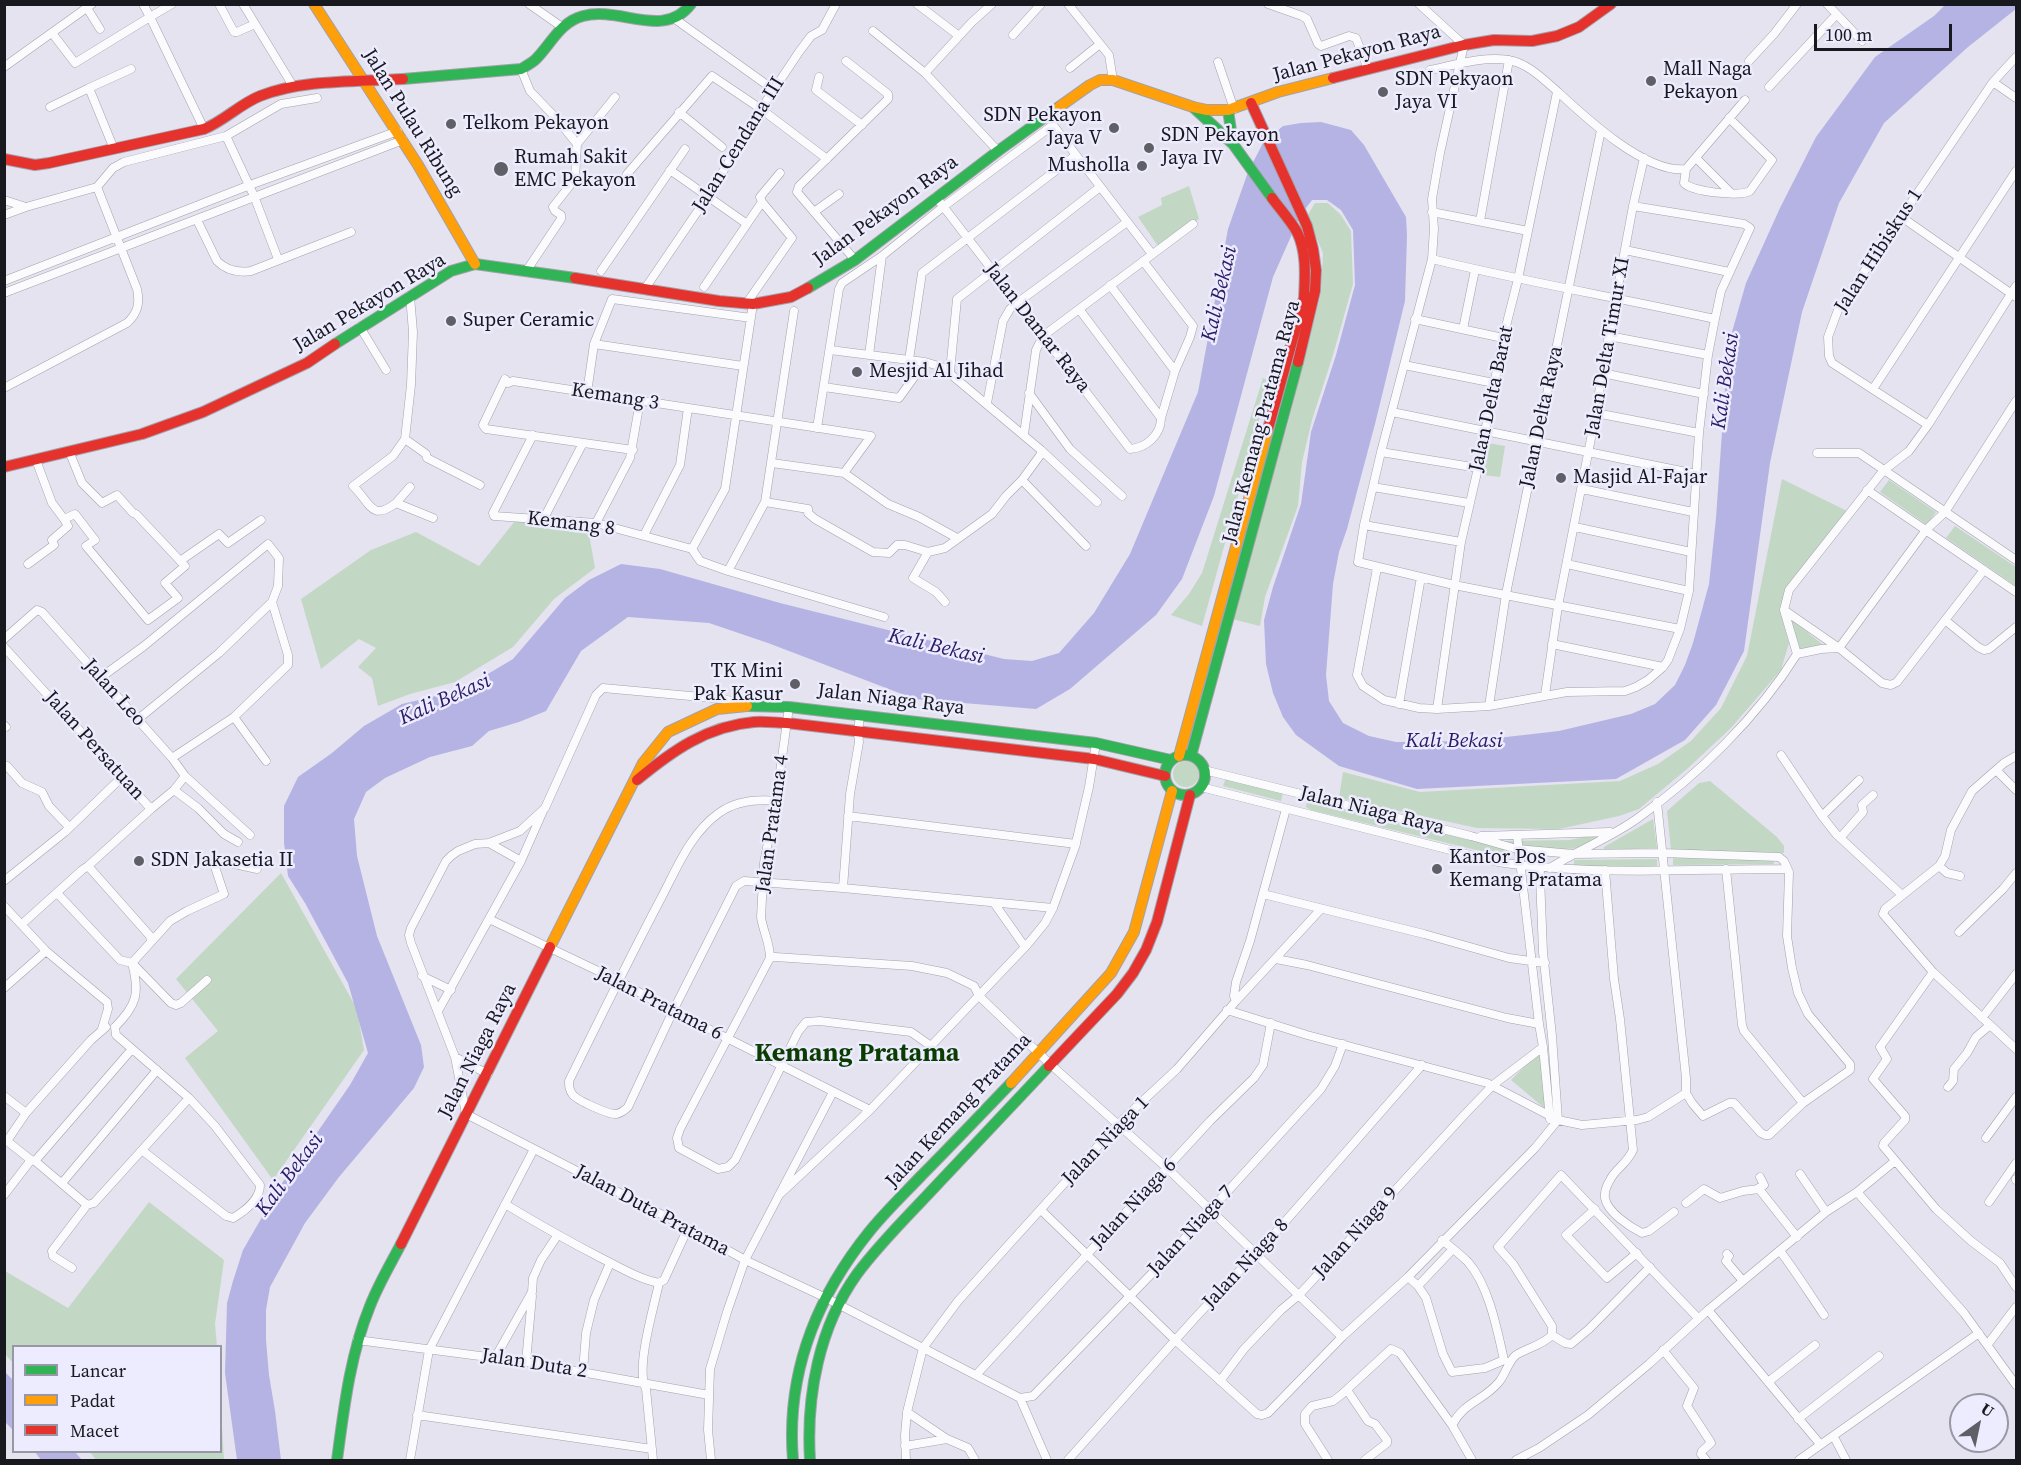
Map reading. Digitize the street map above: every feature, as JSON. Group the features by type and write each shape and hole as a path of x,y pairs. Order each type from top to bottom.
{"street":[{"path":"143,4 204,129"},
{"path":"52,33 75,63 172,4"},
{"path":"219,4 234,32 237,33 255,24"},
{"path":"243,4 293,86"},
{"name":"Jalan Pulau Ribung","path":"314,4 366,81 436,194 475,264"},
{"path":"529,4 562,27"},
{"path":"4,159 35,165 204,129 258,97 293,86 521,69 536,61 562,27 601,9 660,22 675,20 691,4"},
{"name":"Jalan Cendana III","path":"644,290 708,196 761,109 811,36 822,30 836,4"},
{"path":"917,4 959,36"},
{"path":"925,73 992,4"},
{"path":"1013,35 1041,4"},
{"path":"1068,4 1109,55 1113,80"},
{"path":"1268,4 1307,19 1321,46 1349,36 1356,38 1368,69"},
{"path":"1419,4 1464,45 1432,199 1434,229 1431,259 1381,452 1358,562 1454,585 1680,628"},
{"name":"Jalan Pekayon Raya","path":"4,467 142,434 203,412 307,363 360,327 451,271 475,264 750,304 791,297 855,260 998,151 1100,80 1113,80 1193,107 1207,110 1231,109 1278,92 1464,45 1494,40 1532,41 1557,36 1579,27 1611,4"},
{"path":"1749,61 1797,4"},
{"path":"1827,4 1862,41"},
{"path":"4,68 89,6 100,29"},
{"path":"1769,87 1836,15"},
{"path":"675,20 774,90"},
{"path":"873,31 925,73 998,151"},
{"path":"1070,68 1100,44"},
{"name":"Jalan Hibiskus 1","path":"1928,425 1832,363 1828,337 1838,310 1900,216 1993,82 2016,57"},
{"path":"1430,70 1499,59 1523,64 1601,130 1644,158 1666,166 1686,169"},
{"path":"1480,221 1509,60"},
{"path":"846,61 888,94 886,103 799,186 797,192 855,260"},
{"path":"1218,62 1231,109"},
{"path":"50,107 131,69"},
{"path":"521,69 530,91 578,144"},
{"path":"627,174 712,76 761,109 827,159"},
{"path":"819,77 816,90 862,124"},
{"path":"1993,82 2016,98"},
{"path":"89,88 114,149"},
{"name":"Jalan Delta Barat","path":"1437,709 1461,542 1557,92"},
{"path":"527,270 561,219 561,215 553,207 575,179 578,144 615,97"},
{"path":"4,215 97,187 113,168 124,162 226,136 280,104 317,98"},
{"path":"1729,118 1772,160 1748,193 1732,194 1688,187 1684,179 1686,169 1696,159 1729,118 1745,100"},
{"name":"Jalan Kemang Pratama Raya","path":"1191,756 1313,306 1316,270 1307,226 1251,103"},
{"name":"Jalan Kemang Pratama Raya","path":"1175,758 1304,298 1306,269 1303,247 1298,233 1234,147 1193,107"},
{"name":"Jalan Kemang Pratama Raya","path":"1231,109 1234,147"},
{"path":"679,112 722,147"},
{"path":"818,428 839,289 842,283 882,256 943,207 1053,125 1152,254"},
{"name":"Jalan Delta Raya","path":"1489,706 1506,594 1601,130"},
{"path":"226,136 250,185 278,259"},
{"path":"4,281 250,185 400,136"},
{"path":"4,293 197,220 400,136"},
{"path":"601,271 685,149"},
{"path":"909,360 922,273 1076,155"},
{"name":"Jalan Delta Timur XI","path":"1545,695 1558,606 1589,452 1624,250 1644,158"},
{"path":"1696,159 1732,194"},
{"path":"670,170 747,224"},
{"path":"1873,389 2016,171"},
{"path":"692,549 725,489 752,318 750,304 792,238 760,197 780,172"},
{"path":"4,388 133,318 139,301 137,289 97,187"},
{"path":"950,372 957,298 1100,187"},
{"path":"814,212 839,194"},
{"name":"Jalan Damar Raya","path":"936,197 1130,449 1143,447 1157,434 1161,426 1161,418"},
{"path":"4,200 26,207"},
{"path":"704,287 762,202"},
{"path":"1377,568 1357,675 1363,686 1384,700 1419,708 1437,709 1489,706 1567,692 1625,691 1648,680 1663,667 1672,651 1680,628 1689,591 1699,434 1708,355 1721,291 1750,230 1747,225 1633,206"},
{"path":"1432,212 1528,231"},
{"path":"1549,868 1637,819 1691,775 1739,727 1788,669 1797,654 1784,609 1789,590 1883,471 1906,454 1928,425 2015,292 1960,258 1900,216"},
{"path":"197,220 217,261 222,266 241,272 251,271 351,232"},
{"path":"987,403 1003,321 1010,309 1127,222"},
{"path":"1024,434 1036,350 1043,336 1193,224"},
{"path":"1624,250 1729,272"},
{"path":"869,355 882,256"},
{"path":"1431,259 1715,320"},
{"path":"1143,261 1193,326 1175,371 1161,418"},
{"path":"1463,329 1475,270"},
{"path":"1110,285 1175,371"},
{"path":"410,296 414,332 405,439 393,456 353,486 378,512 396,503 410,487"},
{"path":"587,393 594,344 612,299 752,318"},
{"path":"1079,309 1161,418"},
{"path":"728,571 765,501 794,311"},
{"path":"1415,319 1503,338"},
{"path":"360,327 386,370"},
{"path":"1609,336 1708,355"},
{"path":"594,344 743,366"},
{"path":"831,350 925,362 942,367 1024,434 1096,502"},
{"path":"824,387 899,398 925,362"},
{"path":"1404,365 1494,383"},
{"path":"1602,373 1704,394"},
{"name":"Kemang 3","path":"533,435 486,429 483,425 506,379 508,383 513,381 871,436 844,473"},
{"path":"1029,393 1070,449 1122,496"},
{"path":"596,523 633,450 640,401"},
{"path":"1839,648 1926,530 1945,512 2016,401"},
{"path":"644,535 680,465 688,408"},
{"path":"1392,412 1696,474"},
{"path":"1596,412 1699,434"},
{"path":"533,435 633,450"},
{"name":"Kemang 8","path":"533,435 493,513 494,516 596,523 644,535 692,549 700,561 728,571 884,617"},
{"path":"405,439 426,454 427,458 480,485"},
{"path":"543,520 583,443"},
{"path":"765,501 808,509 808,513 815,519 873,552 889,553 897,545 905,545 928,552 945,548 992,514 1022,480 1041,454 1041,450"},
{"path":"64,519 75,514 95,540 86,546 148,620 178,598 165,583 184,566 117,495 102,503 82,483 69,452"},
{"path":"1381,452 1478,468"},
{"path":"1817,453 1857,452 2016,560"},
{"path":"28,564 54,545 52,540 68,526 52,503 36,460"},
{"path":"772,462 844,473 888,504 919,517 957,538"},
{"path":"1022,480 1086,546"},
{"path":"1373,487 1469,503"},
{"path":"1582,489 1693,512"},
{"path":"1867,490 2016,592"},
{"path":"396,503 433,518"},
{"path":"180,561 219,534 228,543 261,520"},
{"path":"1364,525 1461,542"},
{"path":"1575,527 1691,552"},
{"path":"100,678 144,646 268,544 279,558 278,586 272,602 219,653 137,720"},
{"path":"928,552 913,578 936,592 945,602"},
{"path":"1567,564 1689,591"},
{"path":"1784,609 1839,648 1882,683 1891,685 1897,682 1984,570"},
{"path":"1399,704 1421,578"},
{"path":"172,758 234,717 288,665 288,655 272,602"},
{"name":"Jalan Leo","path":"4,639 37,609 42,612 172,758 185,777 250,835"},
{"path":"1945,620 1983,650 1989,649 2016,627"},
{"path":"1552,644 1663,667"},
{"name":"Jalan Persatuan","path":"4,647 151,809 22,924"},
{"path":"1797,654 1839,648"},
{"path":"438,1011 521,861 596,695 603,688 613,688 723,699 731,701 735,706"},
{"name":"Jalan Niaga Raya","path":"337,1461 348,1380 357,1340 370,1305 643,763 668,732 695,718 735,706 789,706 1096,743 1175,758"},
{"name":"Jalan Pratama 4","path":"770,958 770,944 761,917 764,863 776,801 789,706"},
{"path":"843,888 852,774 859,742 860,715"},
{"path":"234,717 266,761"},
{"name":"Jalan Niaga Raya","path":"635,781 677,747 695,737 751,721 787,723 1094,759 1165,776"},
{"path":"779,1195 870,1110 1045,923 1053,908 1076,844 1096,743"},
{"path":"1781,755 1822,816 1840,837 1902,895"},
{"path":"1191,756 1201,764 1204,770 1201,787 1190,795 1172,791 1166,782 1166,767 1175,758 1191,756"},
{"path":"2016,756 2004,763 1972,791 1951,830 1945,856 1939,866 1885,909 1883,915 1933,972 2016,1049"},
{"path":"7,766 22,783 42,792 49,806 69,827"},
{"name":"Jalan Niaga Raya","path":"1204,770 1471,836"},
{"path":"1996,770 2016,790"},
{"path":"4,881 69,827 122,777"},
{"path":"151,809 174,790 185,777"},
{"path":"1822,816 1859,780"},
{"name":"Jalan Niaga Raya","path":"1201,787 1498,862 1540,868 1787,869"},
{"path":"174,790 198,808 224,834 238,842"},
{"name":"Jalan Kemang Pratama","path":"793,1461 791,1422 796,1385 812,1324 824,1298 848,1258 870,1230 1111,974 1134,932 1172,791"},
{"name":"Jalan Kemang Pratama","path":"810,1461 808,1439 812,1394 820,1355 838,1305 875,1251 1117,994 1133,973 1146,950 1157,922 1190,795"},
{"path":"1840,837 1863,812 1862,806 1873,795"},
{"path":"776,801 747,801 719,813 688,848 617,981 569,1081 570,1089 575,1097 610,1113 617,1114 628,1107 736,886 744,881 1053,908"},
{"path":"1471,836 1517,849 1573,854 1662,853 1777,855 1784,861 1787,869 1787,936 1798,993 1808,1014 1851,1066 1848,1072 1803,1103 1769,1135 1761,1133 1734,1103 1729,1103 1703,1116 1686,1093 1663,870 1662,853 1658,802"},
{"path":"466,1114 455,1057 422,976 409,936 411,928 446,861 458,850 475,844 489,843 520,831 545,808"},
{"path":"1236,1002 1234,996 1236,982 1286,809"},
{"path":"848,816 1076,844"},
{"path":"1471,836 1615,831"},
{"path":"1517,835 1543,1047 1549,1117"},
{"path":"489,843 521,861"},
{"path":"1041,1210 1220,1381 1257,1414 1262,1416 1268,1413 1342,1336 1408,1277 1535,1148 1555,1124 1539,851"},
{"path":"132,963 170,921 224,894 215,867 221,861 257,869"},
{"path":"88,866 150,936 151,941"},
{"path":"1939,866 1947,873 1960,876"},
{"path":"1726,869 1742,1025 1744,1031 1803,1103"},
{"path":"1605,870 1633,1150 1629,1160 1610,1179 1605,1192 1605,1200 1608,1207 1618,1216 1642,1233 1649,1231 1674,1212"},
{"path":"1959,932 2004,889 2016,873"},
{"path":"57,893 120,960 132,963 171,1003 177,1005 181,1003 207,980"},
{"path":"1263,894 1533,962 1545,963"},
{"path":"994,903 1025,947"},
{"path":"4,906 46,951 107,1002 102,1029 26,1113 6,1141 87,1205"},
{"name":"Jalan Niaga 1","path":"906,1461 908,1412 923,1348 958,1301 1118,1124 1177,1069 1227,1010 1321,909"},
{"name":"Jalan Pratama 6","path":"489,919 617,981 870,1110"},
{"path":"4,988 46,951"},
{"path":"931,1046 911,1032 874,1026 810,1021 803,1025 735,1160 728,1167 718,1169 679,1148 677,1138 680,1130 770,958 894,964 947,973 974,986 979,996 1050,1064 1168,1168 1342,1336"},
{"path":"1276,959 1507,1018 1539,1024"},
{"path":"132,963 138,986 134,1001 115,1027 116,1035 189,1098 260,1185 260,1190 257,1197 240,1214 233,1218 226,1216 142,1151"},
{"path":"1933,972 1880,1047 1887,1059 1872,1077 1905,1116 1905,1120 1883,1145 1936,1209 1971,1241 2000,1263 2016,1287"},
{"path":"1982,1018 2016,974"},
{"path":"422,976 451,990"},
{"path":"1227,1010 1493,1085 1549,1117 1555,1124 1582,1125 1648,1117 1686,1093"},
{"name":"Jalan Niaga 6","path":"976,1374 1224,1106 1259,1072 1266,1054 1271,1023"},
{"path":"1948,1087 1953,1081 1954,1069 1976,1037 1989,1025"},
{"path":"102,1029 115,1027"},
{"name":"Jalan Niaga 7","path":"1020,1398 1033,1396 1211,1210 1321,1089 1335,1066 1343,1044"},
{"name":"Jalan Niaga 9","path":"1220,1381 1251,1342 1285,1306 1299,1295 1493,1085 1543,1047"},
{"path":"4,1195 132,1048"},
{"path":"455,1057 488,1074"},
{"name":"Jalan Niaga 8","path":"1068,1461 1175,1340 1256,1254 1422,1065"},
{"path":"62,1183 157,1070"},
{"path":"711,1461 708,1430 711,1369 745,1260 833,1092"},
{"path":"4,1096 26,1113"},
{"path":"1986,1138 2016,1097"},
{"path":"72,1268 53,1256 52,1251 87,1205 94,1203 189,1098"},
{"name":"Jalan Duta Pratama","path":"466,1114 688,1228 745,1260 1020,1398"},
{"path":"410,1461 429,1350 534,1149"},
{"path":"1516,1461 1588,1415 1649,1364 1698,1318 1826,1212 1857,1192 1895,1161"},
{"path":"1989,1202 2016,1163"},
{"path":"1800,1174 1826,1212"},
{"path":"1552,1335 1552,1326 1514,1264 1498,1248 1561,1175 1698,1318"},
{"path":"1686,1203 1704,1189 1720,1198 1757,1189 1764,1185 1761,1177"},
{"path":"1757,1189 1762,1192 1797,1237"},
{"path":"1857,1192 1933,1275 1988,1344 2016,1385"},
{"path":"505,1204 557,1236 642,1279 659,1283 664,1281 688,1228"},
{"path":"1595,1209 1566,1235 1607,1278 1637,1253"},
{"path":"526,1362 533,1278 541,1260 557,1236"},
{"path":"1408,1277 1418,1286 1429,1306 1443,1354 1452,1372 1485,1368 1504,1360 1494,1317 1479,1280 1468,1262 1442,1240"},
{"path":"1418,1286 1453,1249"},
{"path":"1780,1251 1798,1274 1802,1284 1824,1315"},
{"path":"1727,1254 1726,1261 1743,1281"},
{"path":"583,1371 586,1333 594,1300 610,1263"},
{"path":"1552,1335 1571,1344 1589,1329 1650,1267"},
{"path":"653,1461 646,1389 643,1382 646,1343 659,1283"},
{"path":"495,1358 532,1292"},
{"path":"1988,1344 2016,1307"},
{"path":"1708,1310 1820,1444"},
{"path":"1799,1461 1979,1333"},
{"path":"1452,1425 1467,1405 1479,1400 1497,1384 1513,1357 1552,1335"},
{"name":"Jalan Duta 2","path":"357,1340 526,1362 709,1395"},
{"path":"1768,1382 1815,1345"},
{"path":"1328,1461 1305,1424 1305,1414 1312,1406 1333,1401 1387,1350 1394,1350 1400,1353 1452,1425 1472,1461"},
{"path":"1663,1350 1694,1388 1687,1406 1711,1443 1701,1454 1706,1461"},
{"path":"1798,1419 1879,1356"},
{"path":"1347,1390 1368,1421 1377,1426 1388,1441 1365,1461"},
{"path":"1020,1398 1047,1461"},
{"path":"908,1412 947,1438 968,1448 975,1461"},
{"path":"417,1415 652,1449"},
{"path":"1834,1437 1846,1461"},
{"path":"905,1446 947,1438"}],"green space":[{"path":"1189,186 1199,219 1158,246 1138,217 1162,205 1161,198"},
{"path":"1315,203 1328,203 1341,215 1351,231 1353,284 1312,420 1302,462 1298,506 1265,597 1260,626 1232,619 1289,419 1321,293 1323,253 1307,216"},
{"path":"1263,378 1269,381 1264,402 1202,626 1171,615 1189,594 1202,573"},
{"path":"1488,443 1505,446 1500,477 1483,475"},
{"path":"1782,479 1847,511 1786,592 1781,615 1789,643 1781,670 1731,728 1639,809 1619,816 1559,829 1477,828 1339,798 1343,772 1420,792 1620,781 1658,764 1691,741 1721,708 1747,656"},
{"path":"1889,480 1936,512 1927,525 1880,492"},
{"path":"515,521 587,523 595,568 554,599 513,647 455,682 410,694 378,706 372,678 358,667 376,648 359,639 321,669 301,599 371,550 416,532 479,566"},
{"path":"1955,526 2016,567 2016,586 1946,538"},
{"path":"1792,620 1822,644 1820,647 1797,649 1790,622"},
{"path":"1186,761 1195,765 1199,774 1195,783 1186,787 1177,783 1173,774 1177,765"},
{"path":"1226,778 1283,793 1281,801 1223,786"},
{"path":"1710,781 1777,837 1784,846 1784,853 1671,850 1667,811 1699,783"},
{"path":"1313,799 1507,849 1510,851 1509,858 1311,810 1306,807 1307,802"},
{"path":"1653,819 1657,848 1604,850 1604,847"},
{"path":"1600,834 1596,840 1581,848 1534,851 1502,841 1570,840"},
{"path":"1673,858 1773,860 1774,864 1673,865"},
{"path":"1657,859 1657,866 1574,867 1574,860"},
{"path":"281,873 357,1009 364,1050 273,1180 185,1058 218,1031 176,979"},
{"path":"1541,1050 1548,1111 1511,1080"},
{"path":"149,1202 224,1260 215,1324 217,1345 12,1345 12,1362 5,1354 5,1271 68,1308"},
{"path":"222,1427 224,1460 96,1460 91,1453 222,1453"}],"water":[{"name":"Kali Bekasi","path":"1945,5 2016,5 2016,9 1968,47 1884,123 1839,203 1802,312 1770,463 1744,651 1716,705 1685,740 1616,779 1417,789 1339,766 1296,735 1283,717 1273,693 1266,664 1264,620 1301,504 1311,432 1336,355 1355,285 1353,230 1341,210 1327,200 1312,200 1300,216 1273,277 1214,496 1182,579 1156,615 1070,689 1036,709 915,699 709,623 628,617 581,651 546,711 489,731 472,746 430,757 385,778 366,792 354,819 357,856 377,936 421,1045 424,1067 414,1088 339,1177 305,1223 270,1287 266,1310 266,1340 281,1460 237,1460 225,1373 227,1303 233,1281 243,1250 280,1186 350,1085 368,1053 348,983 288,876 284,843 284,806 298,777 364,726 402,704 461,690 513,659 565,598 589,580 621,564 660,569 780,603 1004,659 1032,661 1059,653 1094,613 1130,554 1198,392 1228,229 1248,172 1263,143 1283,126 1301,123 1321,122 1351,130 1364,145 1406,217 1407,235 1405,301 1375,424 1339,552 1333,584 1326,675 1329,701 1343,723 1369,736 1396,742 1471,741 1559,731 1631,714 1655,704 1675,685 1685,665 1709,584 1728,346 1746,283 1816,137 1875,57 1934,16"},
{"path":"4,1371 12,1379 12,1429 5,1422"},
{"path":"36,1453 76,1453 82,1460 41,1460"}],"traffic: fast":[{"path":"403,79 521,69 536,59 562,28 575,19 597,14 641,20 668,20 680,14 691,4"},
{"path":"808,288 855,260 1059,107"},
{"path":"1193,107 1233,144 1272,198"},
{"path":"1228,110 1233,144"},
{"path":"335,344 451,271 475,264 575,278"},
{"path":"1191,756 1298,362"},
{"path":"747,706 789,707 1096,743 1171,760"},
{"path":"1185,755 1199,761 1205,775 1199,789 1185,795 1171,789 1165,775 1171,761 1185,755"},
{"path":"810,1460 810,1411 813,1387 824,1339 844,1295 857,1274 885,1241 1049,1066"},
{"path":"793,1460 794,1398 800,1368 808,1339 834,1284 850,1257 882,1217 1011,1083"},
{"path":"337,1460 357,1343 373,1298 401,1244"}],"traffic: slow":[{"path":"314,4 418,165 475,264"},
{"path":"1059,107 1100,80 1113,80 1193,107 1228,110 1278,92 1333,78"},
{"path":"1179,756 1268,429"},
{"path":"550,947 643,763 668,732 717,709 747,706"},
{"path":"1011,1083 1111,973 1134,932 1172,791"}],"traffic: jam":[{"path":"1333,78 1464,45 1494,40 1532,41 1557,36 1579,27 1611,4"},
{"path":"4,159 35,165 49,163 204,129 253,99 294,87 330,82 403,79"},
{"path":"1251,103 1307,226 1313,249 1316,270 1315,291 1298,362"},
{"path":"1268,429 1304,298 1305,282 1304,256 1297,232 1272,198"},
{"path":"575,278 719,301 753,304 791,297 808,288"},
{"path":"4,467 142,434 203,412 307,363 335,344"},
{"path":"637,780 663,759 706,734 737,724 758,722 787,723 1094,759 1165,776"},
{"path":"1049,1066 1117,994 1133,973 1146,950 1157,922 1190,795"},
{"path":"401,1244 550,947"}],"place":[{"name":"Mall Naga Pekayon","path":"1651,81"},
{"name":"SDN Pekyaon Jaya VI","path":"1383,92"},
{"name":"Telkom Pekayon","path":"451,124"},
{"name":"SDN Pekayon Jaya V","path":"1114,128"},
{"name":"SDN Pekayon Jaya IV","path":"1149,148"},
{"name":"Musholla","path":"1142,166"},
{"name":"Rumah Sakit EMC Pekayon","path":"501,169"},
{"name":"Super Ceramic","path":"451,321"},
{"name":"Mesjid Al Jihad","path":"857,372"},
{"name":"Masjid Al-Fajar","path":"1561,478"},
{"name":"TK Mini Pak Kasur","path":"795,684"},
{"name":"SDN Jakasetia II","path":"139,861"},
{"name":"Kantor Pos Kemang Pratama","path":"1437,869"}],"district":[{"name":"Kemang Pratama","path":"857,1054"}]}
